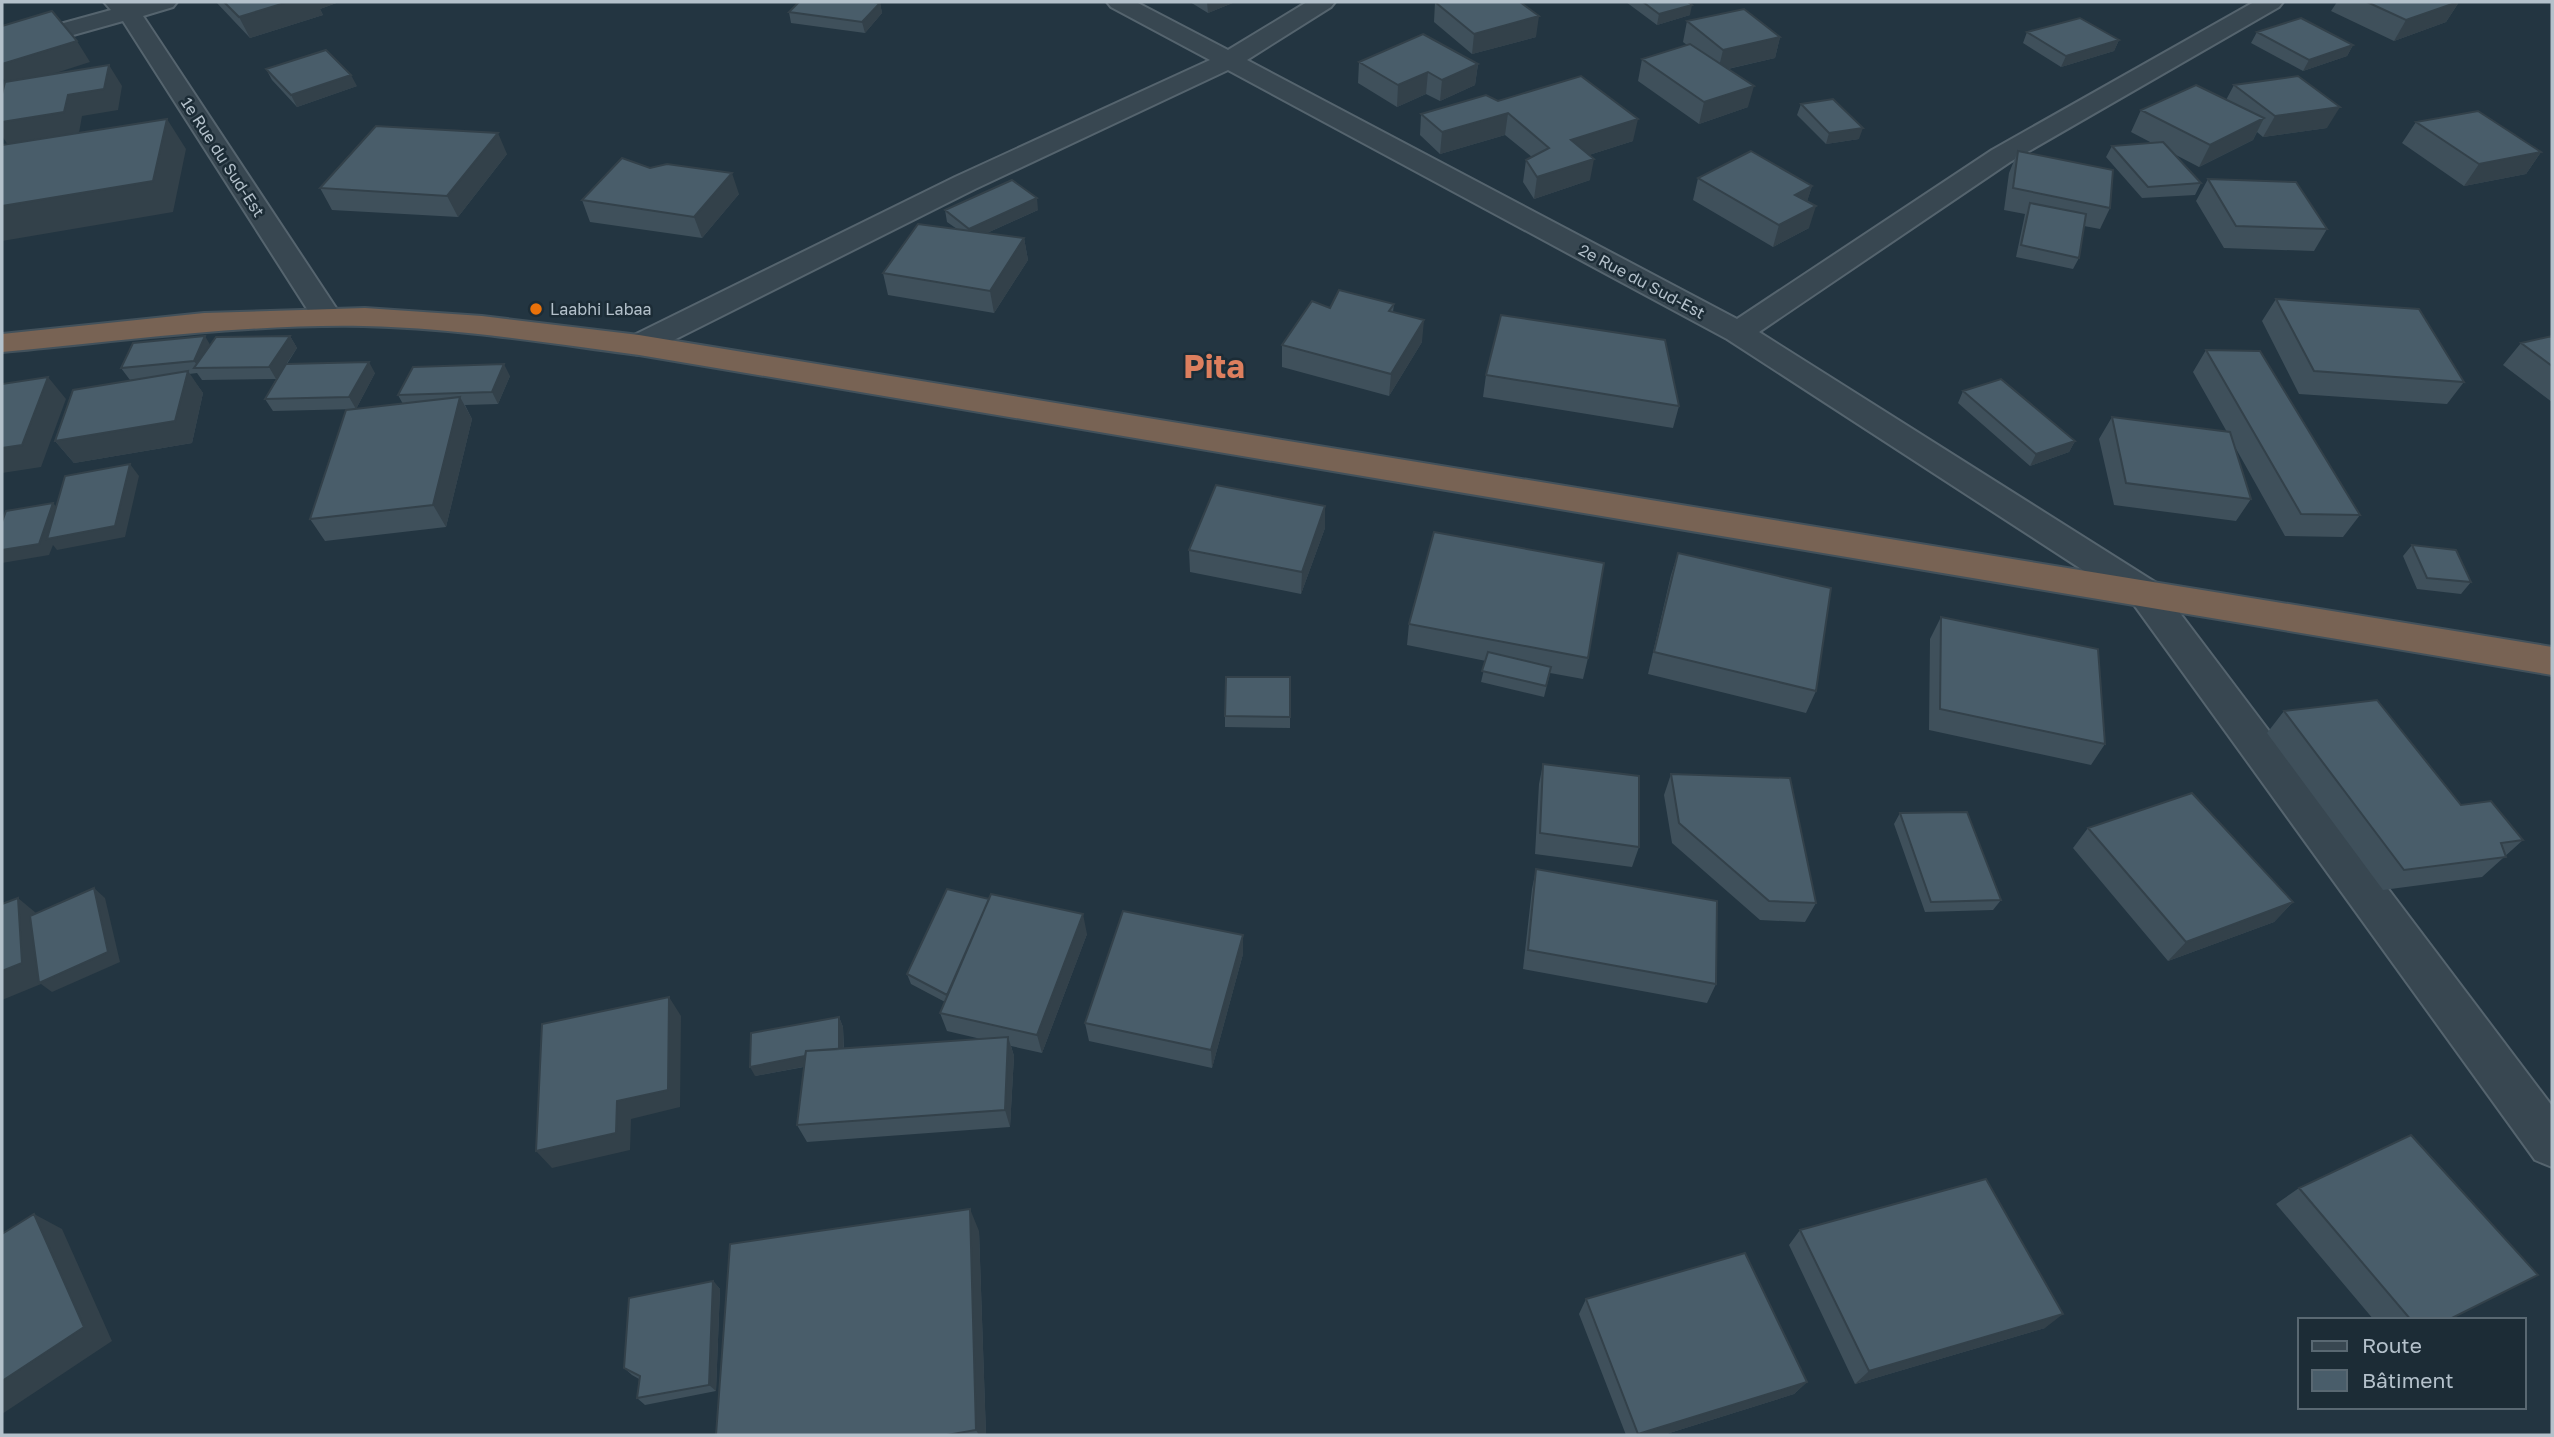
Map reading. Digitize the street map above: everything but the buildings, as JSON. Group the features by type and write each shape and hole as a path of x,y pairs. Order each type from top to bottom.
{"highway":[{"path":"2,343 131,328 327,317 445,323 639,345 2552,662"}],"street":[{"path":"2,48 123,8 164,2"},
{"name":"2e Rue du Sud-Est","path":"1119,2 1738,332 2145,593"},
{"path":"639,345 965,183 1230,61 1323,2"},
{"path":"1738,332 2001,156 2271,2"},
{"name":"1e Rue du Sud-Est","path":"123,8 327,317"},
{"path":"2145,593 2552,1144"}],"place":[{"name":"Laabhi Labaa","path":"536,309"}],"district":[{"name":"Pita","path":"1214,366"}]}
